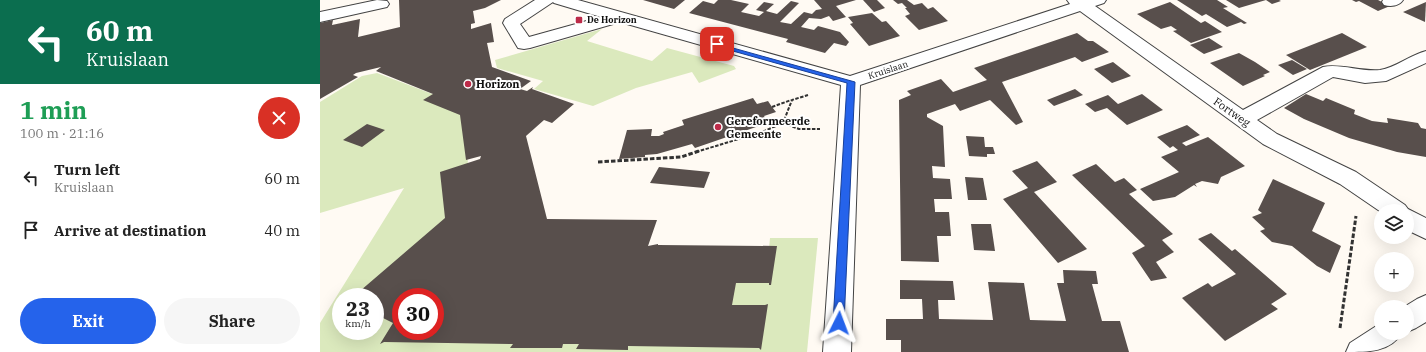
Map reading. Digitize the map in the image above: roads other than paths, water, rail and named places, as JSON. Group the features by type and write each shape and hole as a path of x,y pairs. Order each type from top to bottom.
{"street":[{"path":"546,0 511,23 524,44 619,17"},
{"path":"560,0 851,82 837,352"},
{"name":"Kruislaan","path":"851,82 1085,2"},
{"name":"Fortweg","path":"1085,2 1270,139 1348,178 1387,204"},
{"path":"320,17 381,4"},
{"path":"1243,119 1330,71 1365,77 1386,75 1426,56"},
{"path":"1414,222 1426,230"},
{"path":"1414,315 1426,307"},
{"path":"1349,344 1374,337"}],"place":[{"name":"De Horizon","path":"579,20"},
{"name":"Horizon","path":"468,84"},
{"name":"Gereformeerde Gemeente","path":"718,127"}]}
